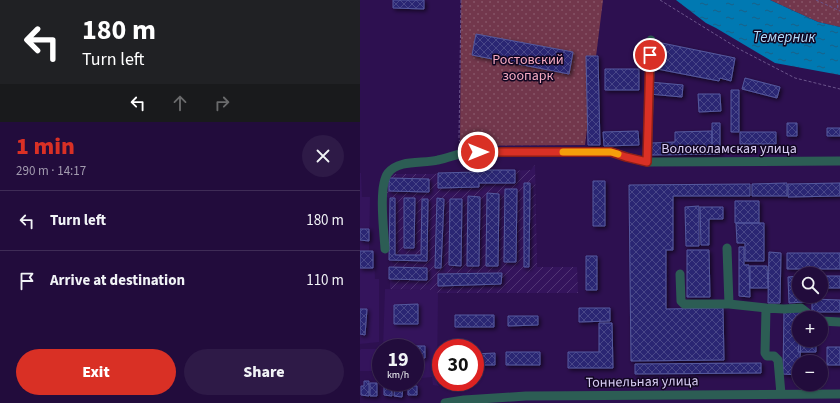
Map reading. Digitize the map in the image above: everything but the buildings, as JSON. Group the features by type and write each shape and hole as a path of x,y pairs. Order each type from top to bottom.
{"street":[{"path":"647,162 651,40"},
{"name":"Волоколамская улица","path":"385,249 382,188 388,173 399,165 437,161 452,155 468,152 611,152 647,162 840,161"},
{"path":"726,248 729,304"},
{"path":"680,274 680,301 684,304 729,304 784,310 801,308 805,311"},
{"path":"766,308 765,353 767,356 774,356 778,360 780,394"},
{"path":"828,321 840,322"},
{"name":"Тоннельная улица","path":"445,403 464,400 730,399 780,394 792,398 840,394"}],"path":[{"path":"461,0 460,140 468,152"},
{"path":"660,0 739,49 795,78 840,89"},
{"path":"816,0 839,11"},
{"path":"837,0 839,11"}],"shaded area":[{"path":"535,165 537,267 577,267 578,293 438,293 435,290 390,289 391,220 390,198 386,197 388,174 531,170"},
{"path":"361,173 362,197 370,197 369,252 374,252 375,279 379,279 379,339 372,339 372,343 360,344"},
{"path":"385,289 435,290 438,293 437,339 432,339 432,377 424,378 424,339 383,339"},
{"path":"372,349 372,371 360,371 360,350"}],"green space":[{"name":"Ростовский зоопарк","path":"461,0 603,0 585,145 460,146"},
{"path":"770,0 840,0 840,27 818,22"}],"water":[{"name":"Темерник","path":"676,0 770,0 818,22 840,27 840,75 775,63 706,23"}],"slow traffic":[{"path":"563,152 611,152 618,154"}],"route":[{"path":"478,152 611,152 647,162 650,55"}]}
